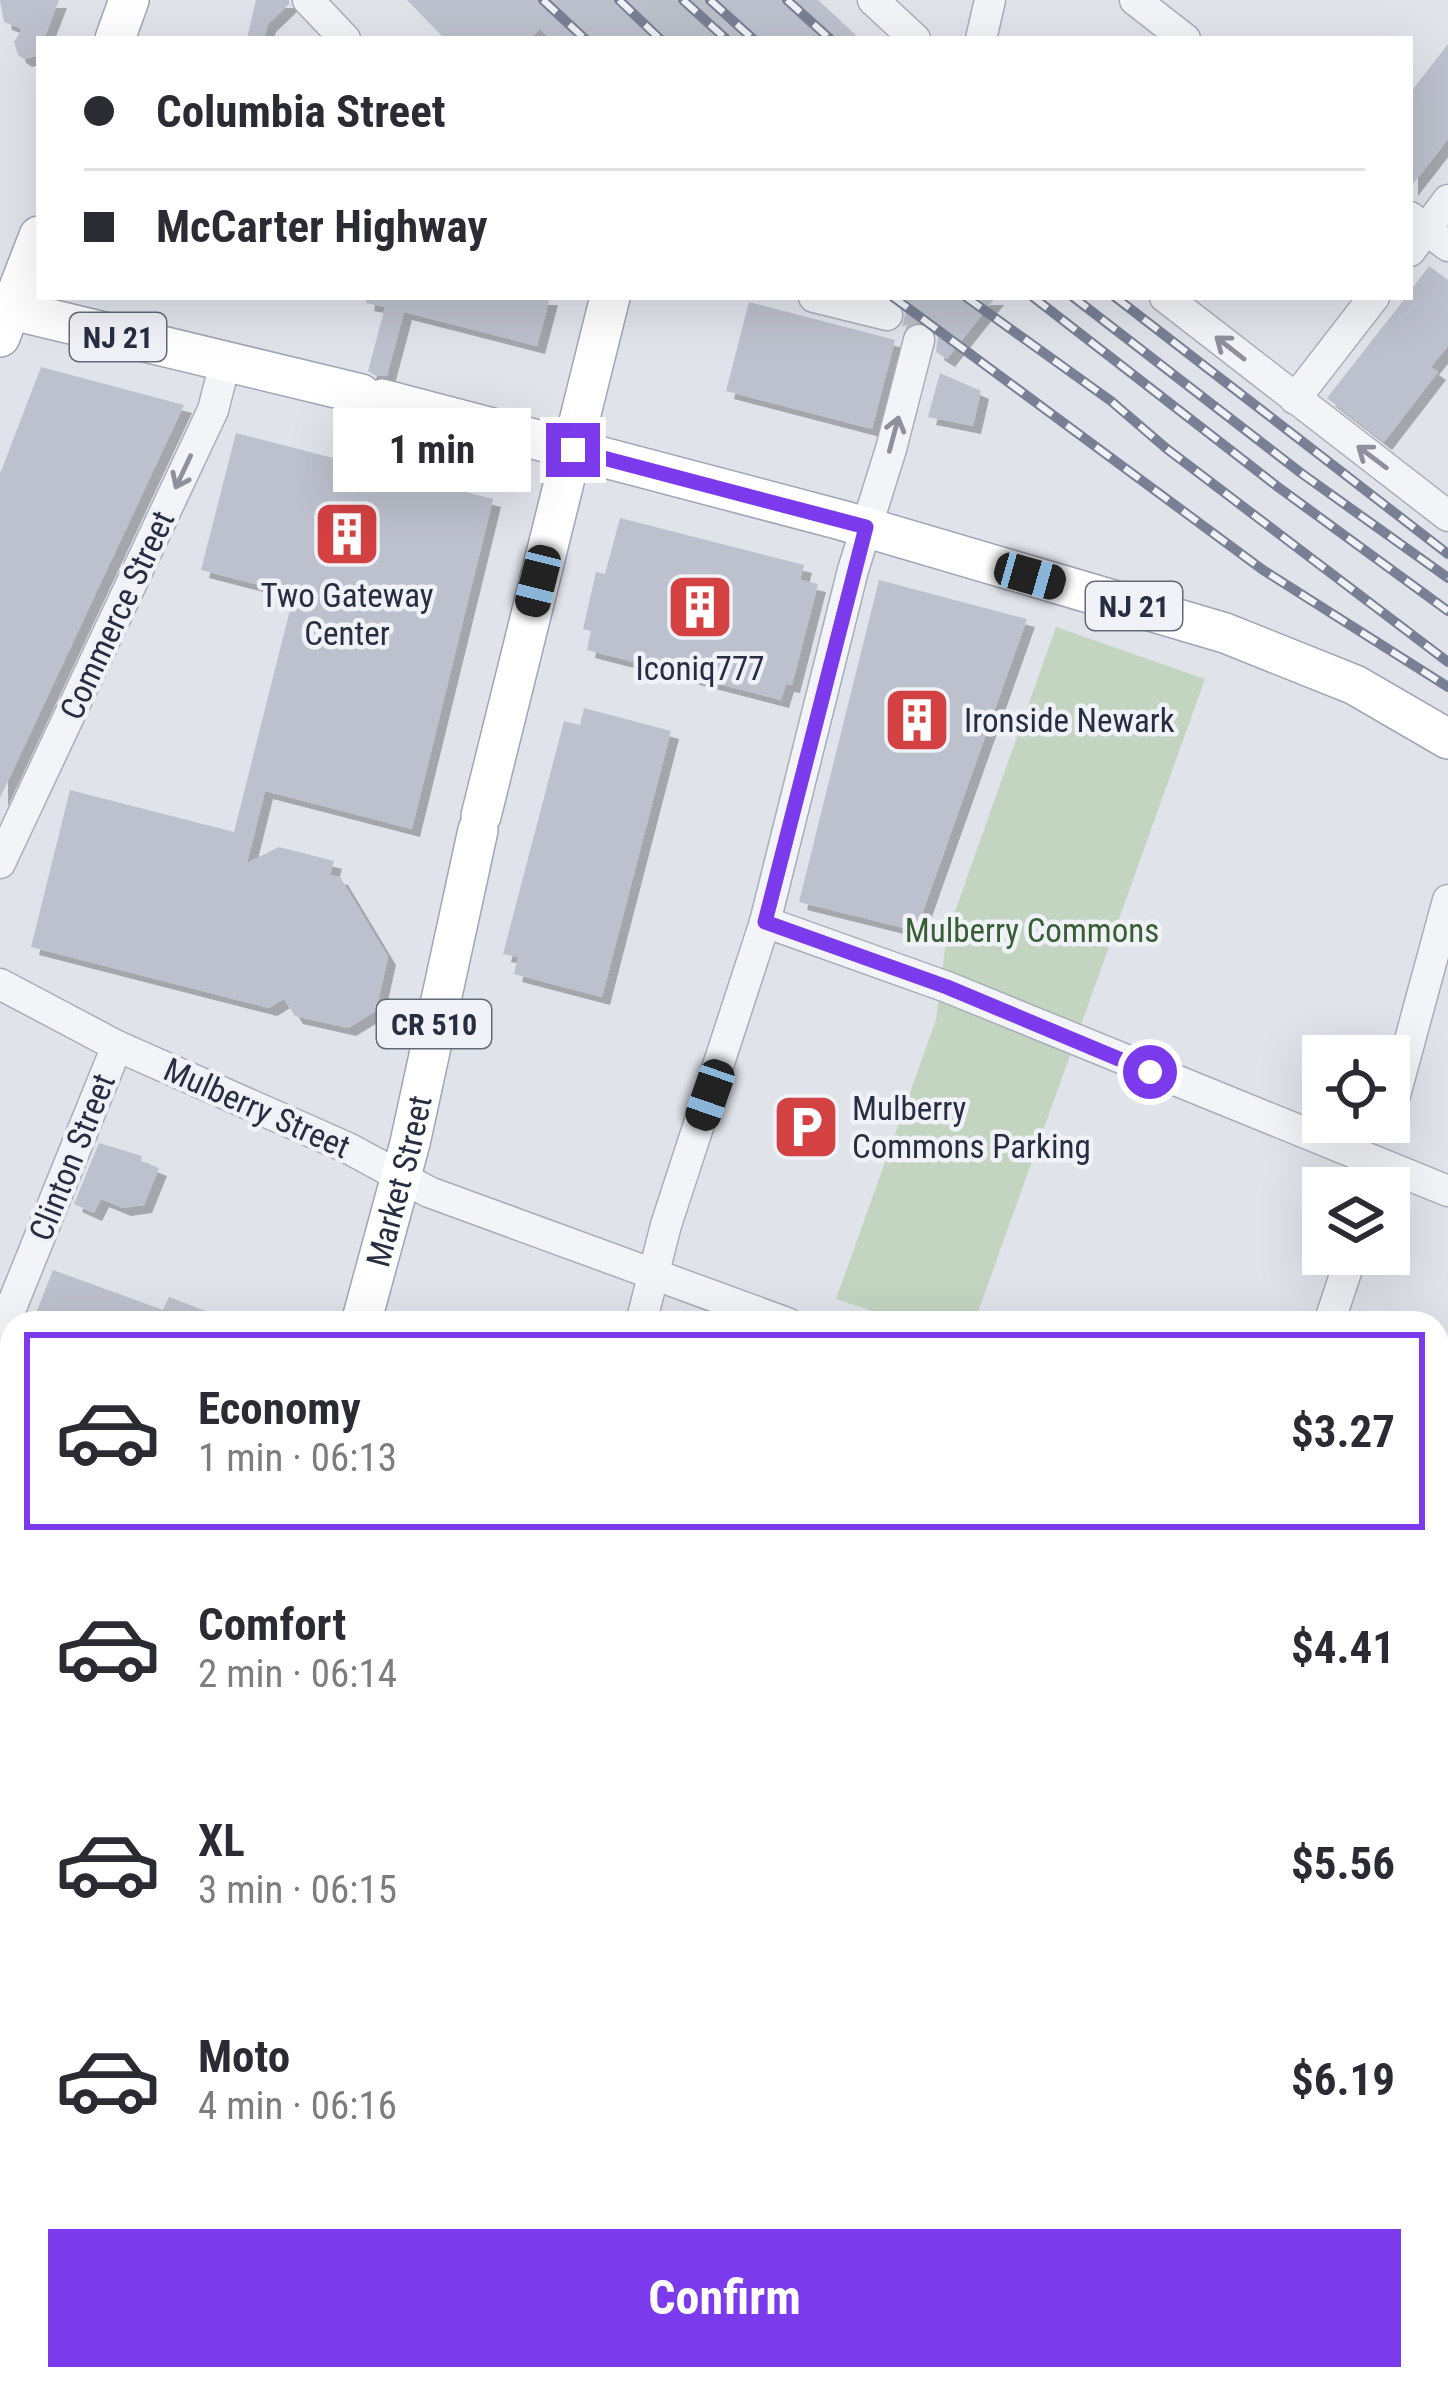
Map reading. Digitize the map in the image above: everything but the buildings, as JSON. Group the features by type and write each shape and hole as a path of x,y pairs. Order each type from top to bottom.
{"main road":[{"path":"116,36 129,0"},
{"path":"4,318 36,243"},
{"name":"Market Street","path":"365,1311 402,1178 480,823 609,300"},
{"name":"NJ 21","path":"4,318 371,396 866,527 1225,633 1355,685 1448,739"}],"street":[{"path":"308,0 342,36"},
{"path":"873,0 912,36"},
{"path":"981,36 990,0"},
{"path":"1135,0 1181,36"},
{"path":"1424,236 1448,200"},
{"path":"826,300 887,315"},
{"path":"1169,300 1448,516"},
{"path":"1295,399 1372,300"},
{"path":"643,1311 666,1225 765,922 919,340"},
{"name":"Commerce Street","path":"0,863 213,410 225,363"},
{"path":"1410,1047 1443,939 1448,900"},
{"path":"765,922 962,993 1355,1167"},
{"name":"Mulberry Street","path":"0,984 117,1046 348,1148 452,1202 755,1311"},
{"name":"Clinton Street","path":"10,1311 117,1046"},
{"path":"1410,1183 1448,1191"},
{"path":"1333,1311 1345,1275"}],"green space":[{"name":"Mulberry Commons","path":"1056,627 1205,679 978,1311 872,1311 836,1299 936,1020 947,934"}],"tunnel":[{"path":"661,36 671,0"},
{"path":"697,36 707,0"},
{"path":"919,340 927,300"}],"railway":[{"path":"543,0 582,36"},
{"path":"619,0 657,36"},
{"path":"683,0 723,36"},
{"path":"710,0 750,36"},
{"path":"787,0 827,36"},
{"path":"897,300 1263,570 1448,687"},
{"path":"970,300 1111,401 1167,449 1448,662"},
{"path":"1037,300 1278,487 1448,611"},
{"path":"1077,300 1301,473 1448,578"},
{"path":"1119,300 1448,554"}],"place":[{"name":"Two Gateway Center","path":"347,534"},
{"name":"Iconiq777","path":"700,607"},
{"name":"Ironside Newark","path":"917,720"},
{"name":"Mulberry Commons Parking","path":"806,1127"}],"route":[{"path":"573,450 866,527 765,922 947,987 1150,1072"}]}
